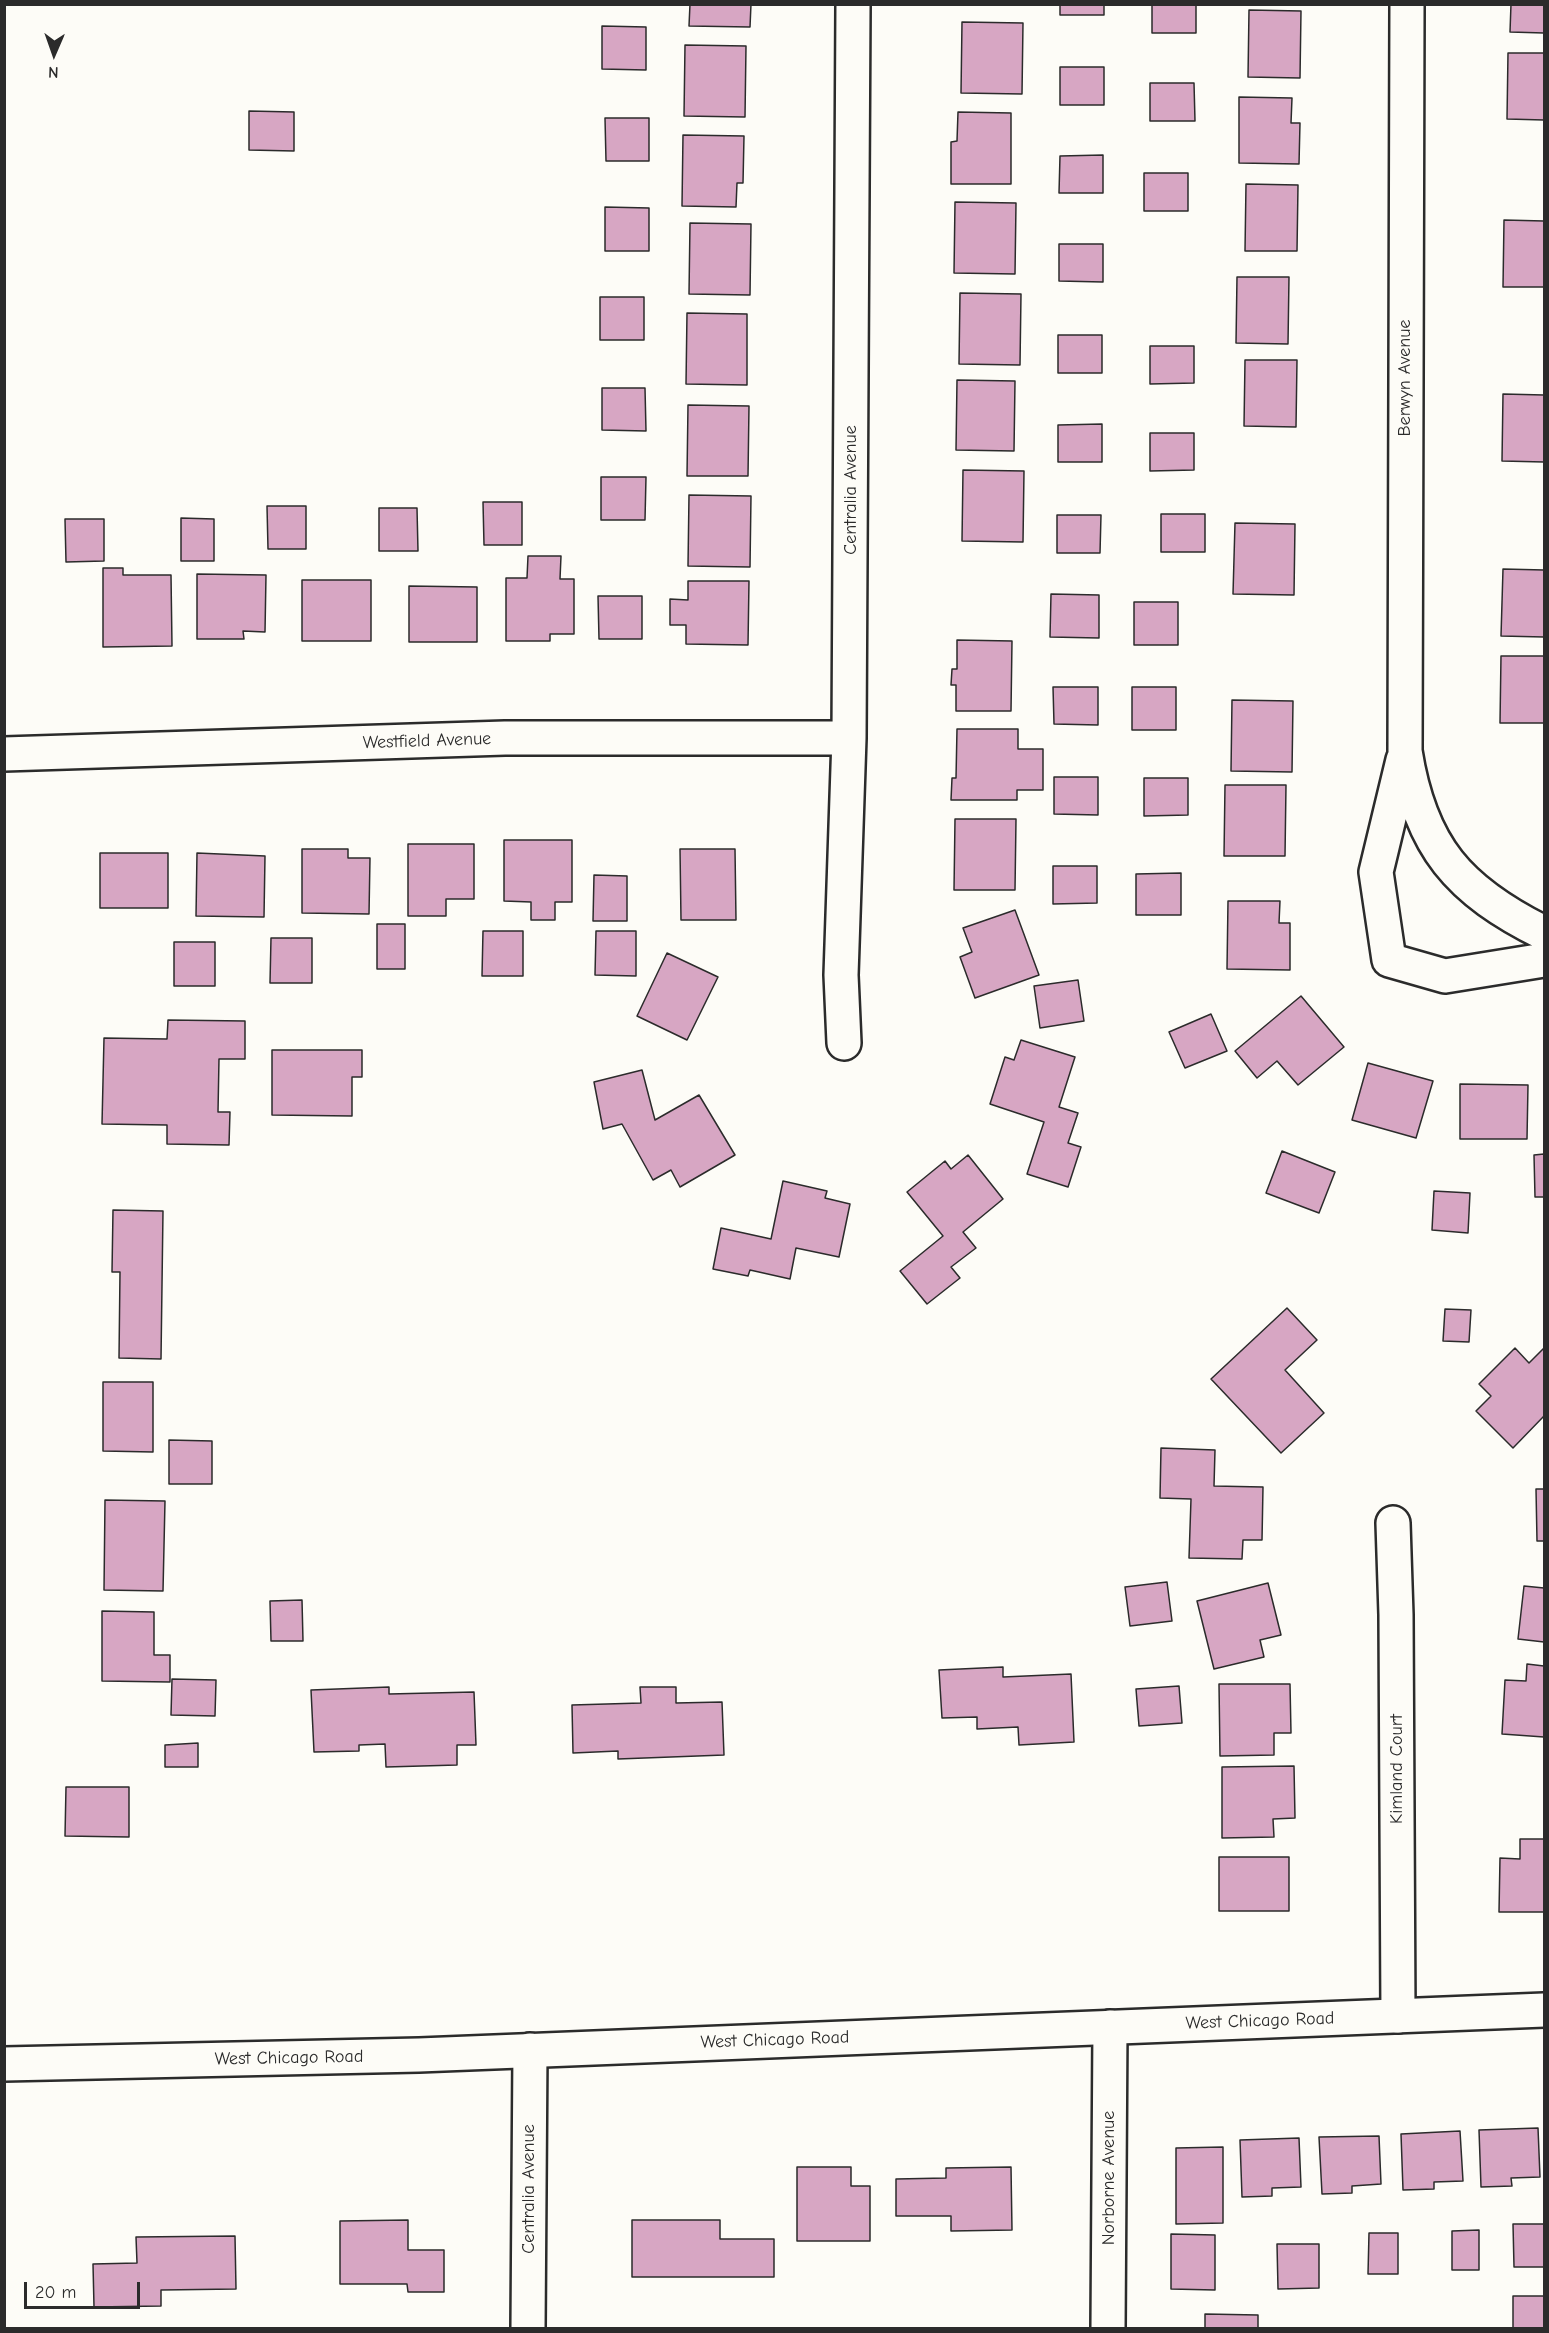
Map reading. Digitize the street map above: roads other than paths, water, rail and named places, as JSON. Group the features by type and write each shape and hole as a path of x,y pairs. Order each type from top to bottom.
{"street":[{"name":"Centralia Avenue","path":"844,1043 842,975 849,738 853,4"},
{"name":"Berwyn Avenue","path":"1407,4 1405,751 1410,783 1422,820 1441,854 1473,888 1513,917 1545,933"},
{"name":"Westfield Avenue","path":"4,754 505,738 849,738"},
{"name":"Berwyn Avenue","path":"1405,751 1376,872 1389,960 1445,976 1545,960"},
{"name":"Kimland Court","path":"1393,1523 1396,1615 1398,2016"},
{"name":"West Chicago Road","path":"4,2064 419,2055 1545,2010"},
{"name":"Norborne Avenue","path":"1107,2328 1110,2027"},
{"name":"Centralia Avenue","path":"528,2328 530,2050"}]}
